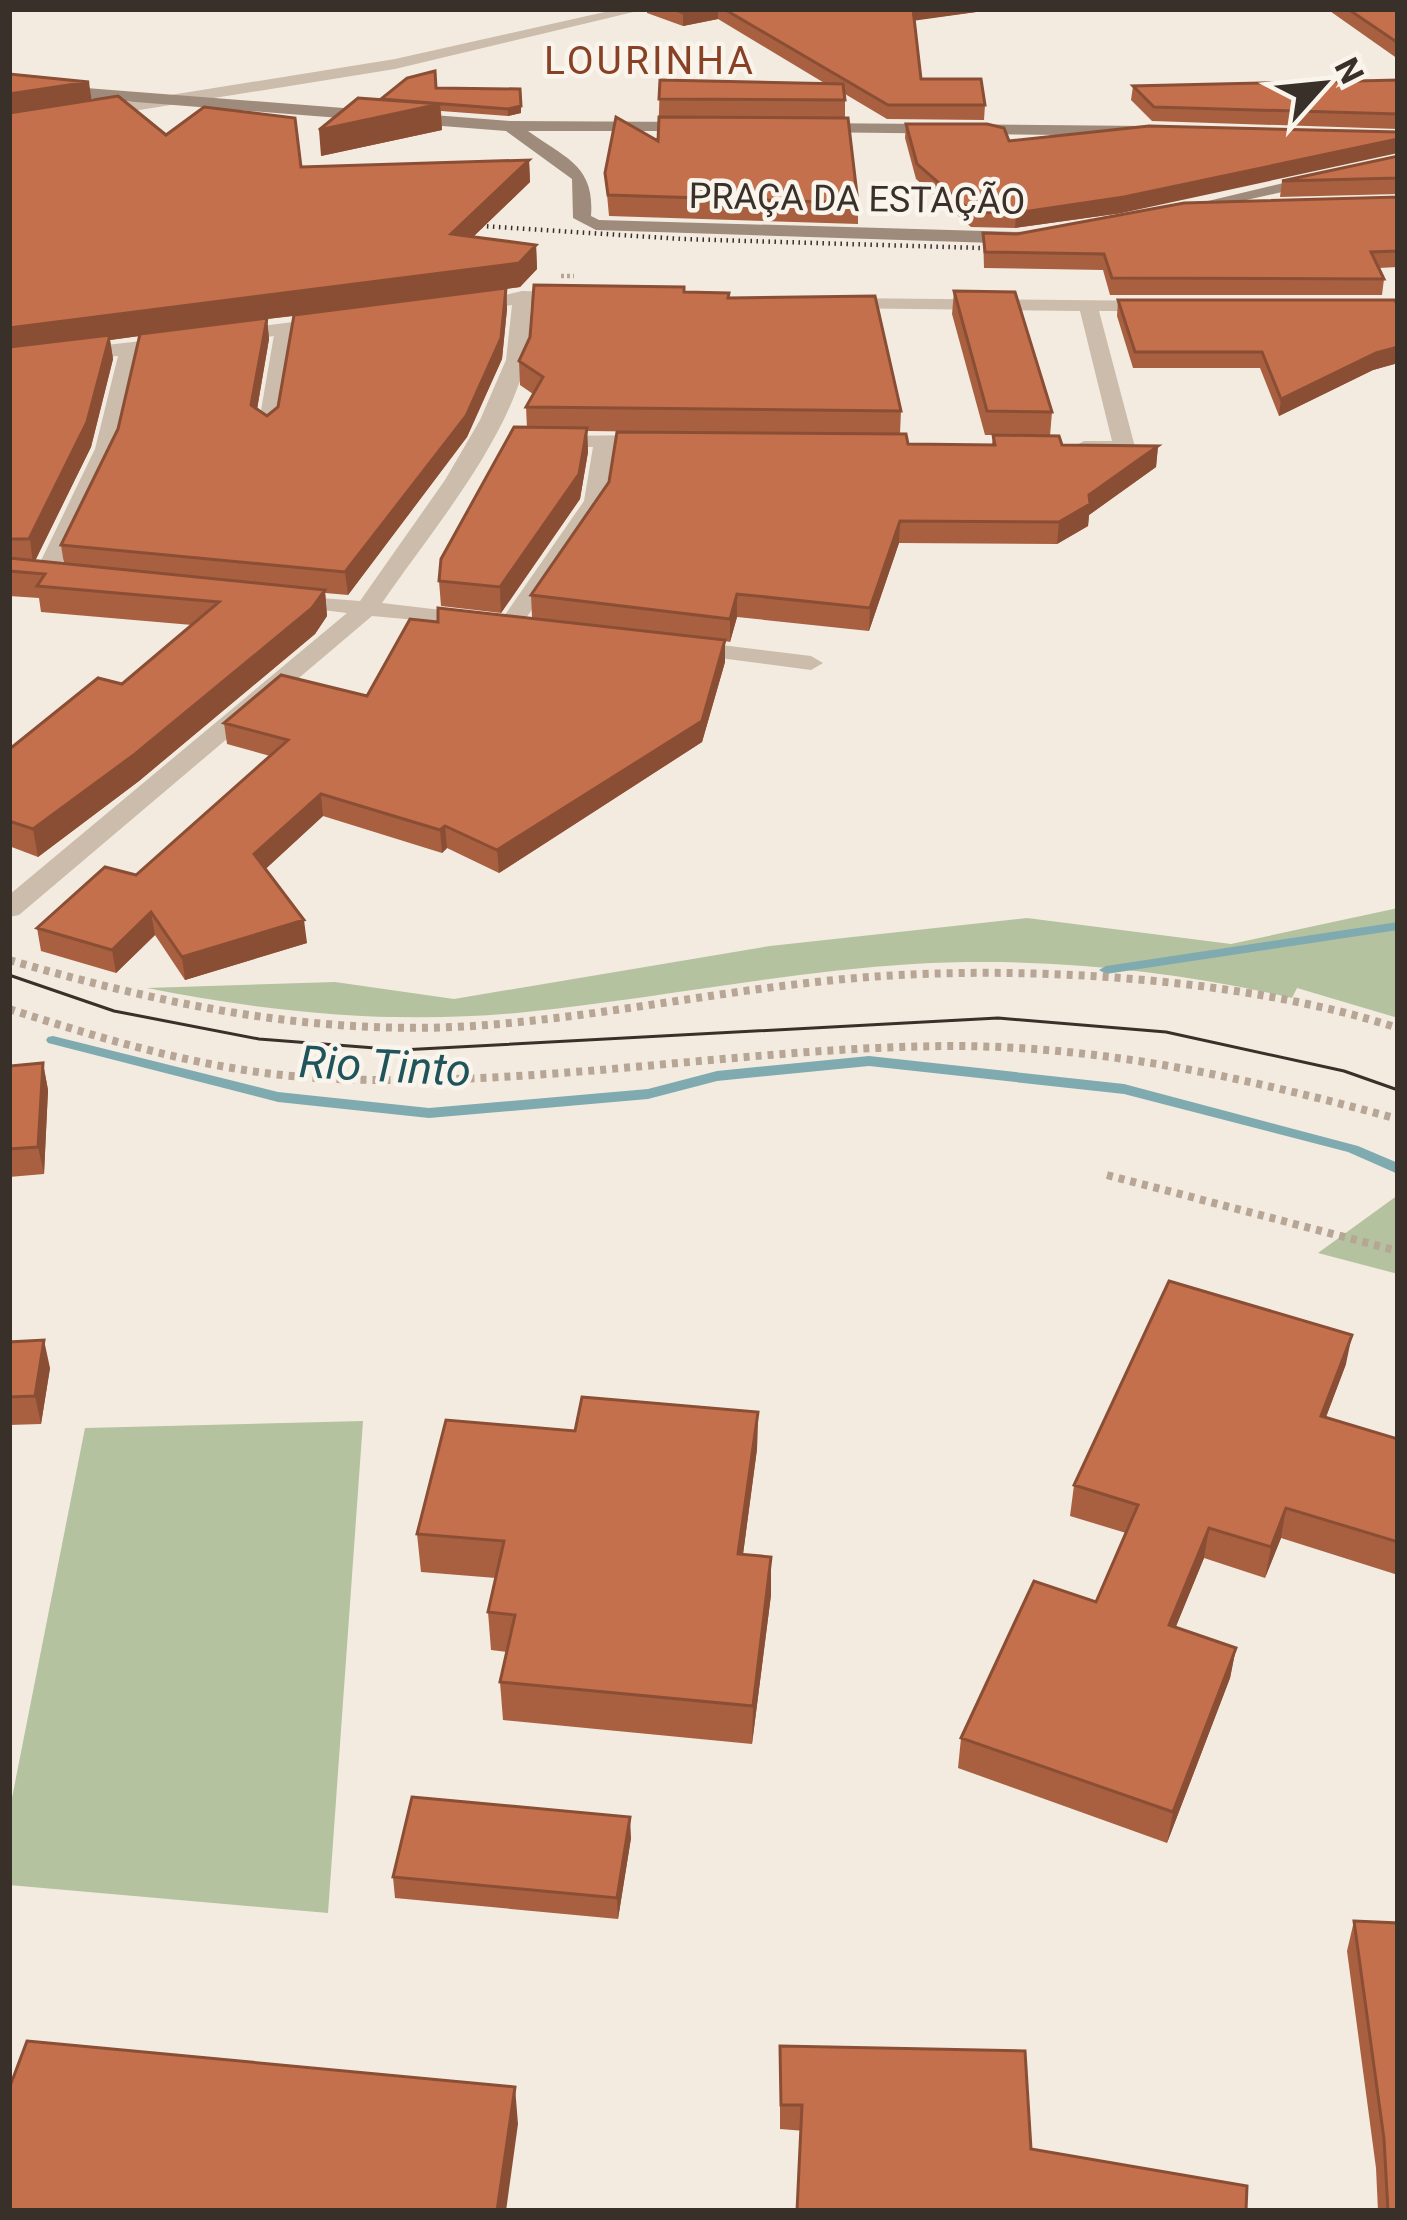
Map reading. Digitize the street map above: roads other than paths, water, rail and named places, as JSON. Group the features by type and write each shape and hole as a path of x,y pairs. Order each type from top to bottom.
{"street":[{"path":"9,125 395,64 638,9"},
{"path":"9,87 510,126 727,127"},
{"name":"PRAÇA DA ESTAÇÃO","path":"510,126 580,177 582,218 596,224 1037,236"},
{"path":"797,128 1169,131"},
{"path":"1287,206 1172,211 1398,161"},
{"path":"448,308 522,297 593,298"},
{"path":"9,909 366,609 499,441 516,360 522,297"},
{"path":"818,304 1184,305"},
{"path":"1053,446 1124,447 1088,305"},
{"path":"9,362 354,320"},
{"path":"46,576 106,449 130,349"},
{"path":"260,597 521,626 595,501 605,440"},
{"path":"499,441 676,441"},
{"path":"672,645 811,663"}],"lane":[{"path":"267,428 284,329"}],"waterway":[{"name":"Rio Tinto","path":"1106,970 1398,926"},
{"name":"Rio Tinto","path":"53,1040 278,1097 429,1113 648,1094 717,1076 869,1061 1124,1089 1353,1149 1398,1169"}],"tram line":[{"path":"9,975 114,1011 259,1039 401,1050 998,1018 1166,1032 1344,1071 1398,1090"}],"railway":[{"path":"451,224 682,239 1014,249"}],"district":[{"name":"LOURINHA","path":"650,61"}]}
